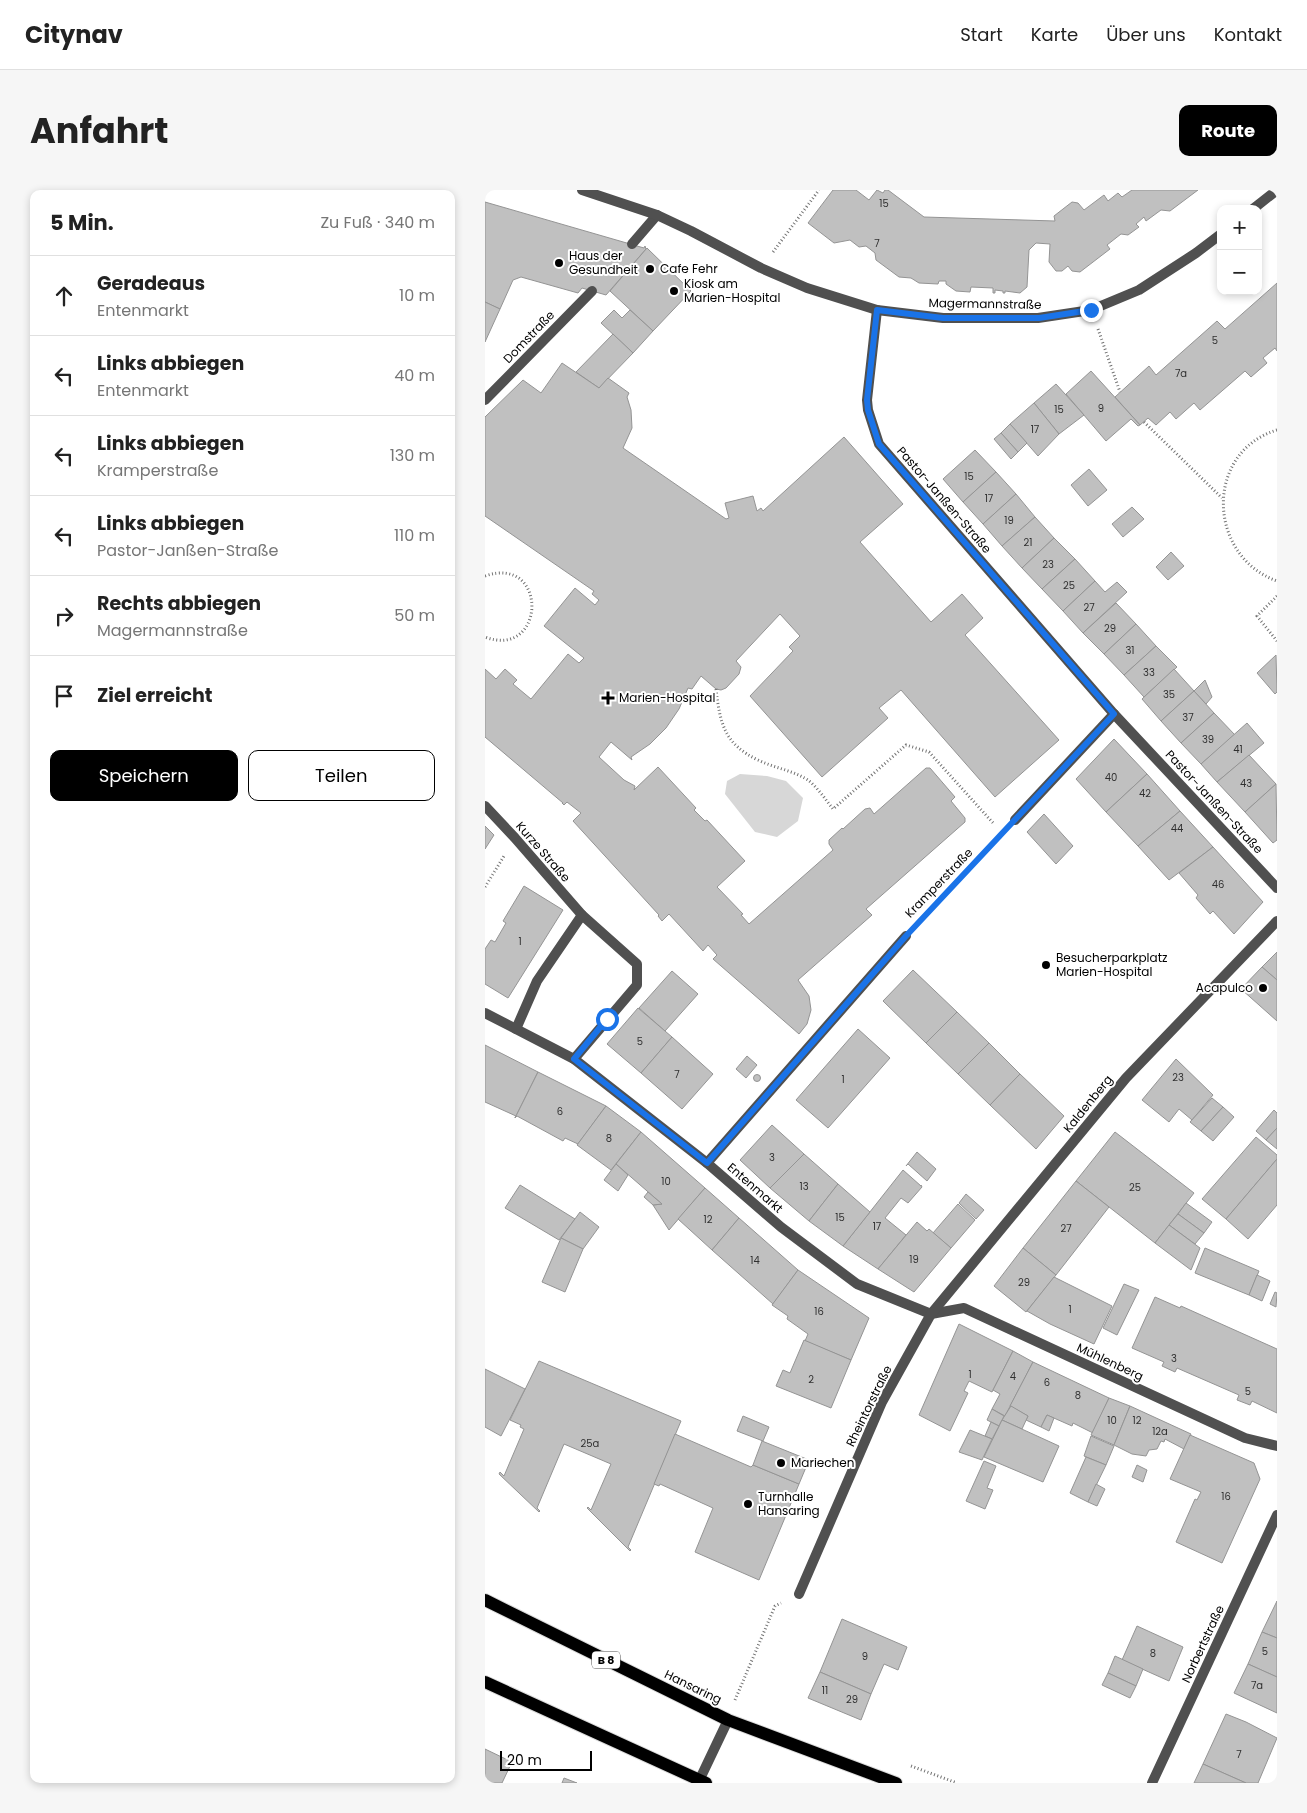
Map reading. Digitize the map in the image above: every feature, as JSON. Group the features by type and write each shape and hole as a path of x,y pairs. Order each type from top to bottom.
{"main road":[{"name":"Hansaring","path":"485,1600 728,1720 896,1783"},
{"path":"485,1682 701,1782"}],"street":[{"path":"582,190 657,215 691,230 761,268 807,288 877,310"},
{"path":"1258,205 1277,190"},
{"path":"632,244 657,215"},
{"name":"Magermannstraße","path":"877,310 943,318 1039,318 1091,310 1139,290 1217,237"},
{"name":"Domstraße","path":"485,400 592,291"},
{"name":"Pastor-Janßen-Straße","path":"877,310 867,400 868,410 879,444 1114,714 1277,888"},
{"path":"1015,820 1114,714"},
{"name":"Kurze Straße","path":"485,806 582,916"},
{"path":"516,1029 537,982 582,916 637,964 637,985 574,1059"},
{"name":"Kaldenberg","path":"931,1314 1126,1078 1277,922"},
{"name":"Kramperstraße","path":"707,1163 906,936"},
{"name":"Entenmarkt","path":"485,1013 574,1059 707,1163 781,1227 857,1284 931,1314"},
{"name":"Mühlenberg","path":"931,1314 964,1308 1245,1438 1277,1446"},
{"name":"Rheintorstraße","path":"799,1594 882,1402 931,1314"},
{"name":"Norbertstraße","path":"1152,1783 1277,1515"},
{"path":"701,1782 728,1720"}],"path":[{"path":"761,268 819,190"},
{"path":"1091,310 1120,392"},
{"path":"1144,422 1223,499"},
{"path":"1277,430 1251,443 1237,459 1227,478 1223,499 1224,520 1232,543 1246,562 1265,576 1277,580"},
{"path":"485,576 494,573 505,573 516,577 530,592 533,603 532,614 528,624 521,633 512,638 501,640 485,637"},
{"path":"1277,596 1257,616 1277,641"},
{"path":"715,689 720,718 726,733 736,745 757,760 789,770 809,781 833,809 905,746 929,752 1003,834"},
{"name":"Kramperstraße","path":"906,936 1015,820"},
{"path":"485,887 515,838"},
{"path":"728,1720 775,1606 799,1594"},
{"path":"726,1696 735,1700"},
{"path":"911,1766 957,1783"}],"shaded area":[{"path":"740,774 767,776 786,781 803,798 798,821 777,837 755,832 725,794 727,781"}],"building":[{"path":"833,190 856,190 869,200 877,190 883,193 885,190 888,190 924,217 1055,221 1054,216 1072,202 1078,203 1084,210 1104,195 1108,201 1118,193 1122,197 1132,190 1198,190 1170,211 1161,210 1146,221 1144,217 1136,224 1139,227 1128,235 1121,234 1107,245 1110,249 1080,272 1072,271 1068,266 1062,271 1056,271 1049,262 1050,244 1036,243 1029,250 1027,287 1020,293 1005,291 1003,293 1003,291 995,290 995,293 993,293 993,288 971,287 970,292 956,291 946,284 946,281 939,281 938,284 919,283 911,278 899,277 876,260 875,253 866,246 859,247 850,240 834,243 808,223"},
{"name":"Haus der Gesundheit","path":"485,202 644,248 645,246 646,249 606,295 582,288 578,293 521,277 513,280 500,309 485,302"},
{"path":"647,248 691,291 653,331 610,291"},
{"path":"1277,283 1277,351 1275,348 1263,358 1267,363 1251,377 1245,371 1200,410 1194,403 1176,419 1170,412 1156,425 1148,418 1140,425 1115,397 1149,366 1156,375 1217,321 1225,329"},
{"path":"485,302 500,309 485,342"},
{"path":"614,310 622,318 630,310 653,331 633,353 601,323"},
{"path":"613,334 633,353 599,388 576,372"},
{"name":"Marien-Hospital","path":"562,363 599,388 608,378 629,393 627,397 631,410 632,428 623,448 726,519 729,518 725,503 753,496 757,511 761,508 763,511 844,437 903,504 860,542 931,622 962,594 983,618 965,635 1059,740 995,797 901,690 879,708 888,718 822,777 750,696 793,651 789,647 800,636 780,614 736,661 741,667 739,674 726,688 716,689 701,676 692,689 688,688 679,709 666,728 650,744 631,757 632,760 611,742 599,757 624,780 635,786 634,790 658,767 696,808 694,810 705,821 707,820 745,861 717,887 743,914 741,915 749,924 833,850 829,840 842,828 865,809 870,808 874,814 926,768 930,768 955,797 951,801 965,818 965,822 866,909 872,915 798,980 809,996 811,1010 807,1024 799,1034 713,959 717,955 708,945 703,951 669,914 662,921 659,915 573,821 581,813 567,802 564,805 485,737 485,669 496,679 505,669 517,680 513,684 531,699 568,654 579,663 584,658 544,626 575,588 595,605 599,600 592,594 594,591 485,516 485,417 523,380 541,393"},
{"path":"1091,371 1140,425 1138,426 1131,419 1106,441 1066,394"},
{"path":"1056,384 1084,415 1059,434 1034,403"},
{"path":"1034,403 1059,434 1038,456 1010,424"},
{"path":"1010,424 1027,443 1018,452 1001,433"},
{"path":"1001,433 1018,452 1011,459 994,439"},
{"path":"975,450 996,472 963,502 943,479"},
{"path":"1089,469 1107,490 1088,506 1071,485"},
{"path":"996,472 1016,494 983,524 963,502"},
{"path":"1016,494 1035,517 1002,546 983,524"},
{"path":"1132,507 1144,519 1123,537 1112,524"},
{"path":"1035,517 1054,538 1022,568 1002,546"},
{"path":"1054,538 1075,559 1042,589 1022,568"},
{"path":"1171,552 1184,566 1168,580 1156,567"},
{"path":"1075,559 1095,581 1063,611 1042,589"},
{"path":"1095,581 1105,592 1117,582 1127,592 1083,633 1063,611"},
{"path":"1116,603 1136,624 1104,654 1083,633"},
{"path":"1136,624 1156,646 1124,675 1104,654"},
{"path":"1156,646 1177,667 1144,697 1124,675"},
{"path":"1276,655 1277,692 1275,694 1257,673"},
{"path":"1174,669 1194,691 1161,721 1142,699"},
{"path":"1205,680 1212,697 1206,704 1194,691"},
{"path":"1194,691 1214,713 1181,743 1161,721"},
{"path":"1214,713 1235,735 1201,764 1181,743"},
{"path":"1247,723 1264,743 1217,782 1201,764"},
{"path":"1114,739 1147,774 1106,812 1076,779"},
{"path":"1249,755 1276,784 1245,812 1217,782"},
{"path":"1147,774 1180,811 1138,846 1106,812"},
{"path":"1276,784 1277,840 1273,843 1245,812"},
{"path":"1180,811 1213,847 1169,880 1138,846"},
{"path":"1044,814 1073,846 1056,864 1027,832"},
{"path":"485,826 494,835 485,849"},
{"path":"1213,847 1263,902 1234,934 1213,911 1210,914 1196,898 1198,895 1179,873"},
{"path":"524,886 563,910 508,998 485,984 485,949 491,940 495,942 506,923 503,921"},
{"path":"1277,952 1277,980 1262,967"},
{"path":"1262,967 1277,980 1277,1021 1241,989"},
{"path":"913,970 957,1012 926,1043 883,1001"},
{"path":"672,971 698,994 665,1031 639,1008"},
{"path":"638,1008 672,1037 641,1073 607,1044"},
{"path":"957,1012 989,1043 958,1074 926,1043"},
{"path":"858,1029 890,1058 828,1128 796,1100"},
{"path":"672,1037 713,1074 682,1109 641,1073"},
{"path":"989,1043 1020,1074 990,1105 958,1074"},
{"path":"485,1045 538,1072 516,1116 485,1102"},
{"path":"747,1056 757,1065 746,1078 736,1069"},
{"path":"1176,1059 1213,1095 1192,1120 1179,1109 1169,1122 1142,1100"},
{"path":"538,1072 606,1106 578,1144 565,1138 563,1141 517,1116 515,1118"},
{"path":"757,1074 761,1078 757,1082 753,1078"},
{"path":"1020,1074 1064,1116 1036,1149 990,1105"},
{"path":"1212,1098 1223,1107 1201,1131 1190,1122"},
{"path":"606,1106 641,1132 611,1170 577,1145"},
{"path":"1223,1107 1234,1117 1213,1141 1201,1131"},
{"path":"1274,1110 1277,1113 1277,1128 1266,1140 1256,1131"},
{"path":"772,1125 804,1154 770,1188 740,1160"},
{"path":"1277,1128 1277,1149 1266,1140"},
{"path":"641,1132 705,1188 669,1230 653,1205 662,1204 616,1164"},
{"path":"1115,1132 1194,1193 1155,1243 1076,1181"},
{"path":"1256,1137 1277,1155 1277,1159 1226,1219 1202,1199"},
{"path":"917,1152 936,1169 927,1181 908,1164 906,1166"},
{"path":"804,1154 838,1184 809,1221 770,1188"},
{"path":"1277,1159 1277,1205 1248,1239 1226,1219"},
{"path":"616,1164 628,1175 618,1191 604,1180"},
{"path":"903,1170 922,1187 908,1203 901,1198 885,1218 906,1235 878,1269 843,1246"},
{"path":"1076,1181 1109,1207 1056,1275 1023,1248"},
{"path":"838,1184 870,1212 843,1246 809,1221"},
{"path":"520,1185 575,1219 559,1240 505,1208"},
{"path":"705,1188 739,1218 712,1250 678,1219"},
{"path":"648,1192 662,1204 653,1205 644,1197"},
{"path":"966,1194 984,1210 976,1219 959,1203"},
{"path":"1186,1203 1212,1222 1204,1233 1178,1214"},
{"path":"958,1204 975,1220 951,1248 933,1233"},
{"path":"580,1212 599,1227 583,1249 561,1238"},
{"path":"1178,1214 1204,1233 1195,1244 1169,1225"},
{"path":"739,1218 798,1270 773,1304 712,1250"},
{"path":"917,1222 927,1231 929,1229 951,1248 914,1292 878,1269"},
{"path":"1169,1225 1200,1248 1191,1270 1155,1243"},
{"path":"561,1238 583,1249 565,1292 542,1282"},
{"path":"1023,1248 1056,1275 1026,1312 994,1286"},
{"path":"1205,1248 1259,1271 1249,1295 1195,1273"},
{"path":"798,1270 869,1318 851,1360 805,1341 808,1334 772,1305"},
{"path":"1257,1275 1270,1281 1262,1301 1249,1295"},
{"path":"1054,1277 1112,1306 1094,1344 1027,1311"},
{"path":"1124,1284 1139,1290 1117,1335 1103,1328"},
{"path":"1275,1292 1277,1293 1276,1307 1270,1304"},
{"path":"1155,1297 1180,1308 1181,1306 1277,1349 1277,1413 1252,1401 1250,1405 1237,1400 1239,1395 1177,1368 1175,1372 1162,1366 1164,1362 1132,1348"},
{"path":"959,1324 1013,1351 992,1392 969,1381 964,1391 968,1393 950,1431 919,1415"},
{"path":"804,1340 851,1360 831,1408 776,1386 783,1370 790,1373"},
{"path":"1013,1351 1033,1362 1005,1416 992,1409 1000,1394 993,1390"},
{"path":"539,1361 681,1421 628,1547 630,1551 587,1508 591,1510 611,1464 564,1444 537,1508 539,1512 499,1474 500,1472 504,1476 524,1429 520,1427 521,1425 510,1420"},
{"path":"1033,1362 1109,1398 1093,1433 1073,1423 1072,1426 1047,1415 1041,1427 1026,1420 1028,1416 1010,1406"},
{"path":"485,1369 525,1389 501,1436 485,1427"},
{"path":"1109,1398 1130,1406 1114,1445 1091,1435"},
{"path":"1011,1406 1028,1416 1022,1429 1002,1420"},
{"path":"1130,1406 1191,1434 1184,1449 1165,1439 1164,1442 1161,1441 1157,1449 1149,1450 1146,1456 1132,1454 1114,1445"},
{"path":"992,1409 1004,1416 999,1426 987,1420"},
{"path":"1047,1415 1054,1418 1049,1431 1041,1427"},
{"path":"743,1416 769,1427 763,1441 737,1431"},
{"path":"1002,1420 1059,1446 1043,1482 984,1457"},
{"path":"991,1422 999,1426 992,1439 985,1436"},
{"path":"970,1430 992,1439 982,1460 959,1452"},
{"name":"Turnhalle Hansaring","path":"675,1434 751,1467 753,1465 799,1484 759,1580 695,1552 713,1508 660,1484 659,1486 654,1484"},
{"path":"1190,1435 1254,1463 1260,1479 1222,1563 1176,1542 1195,1499 1197,1500 1201,1492 1170,1479"},
{"path":"1091,1436 1114,1446 1106,1465 1084,1456"},
{"name":"Mariechen","path":"762,1441 809,1460 799,1484 753,1465"},
{"path":"1086,1457 1106,1465 1088,1502 1070,1493"},
{"path":"984,1461 996,1466 987,1488 993,1490 985,1509 966,1501"},
{"path":"1137,1465 1147,1470 1143,1482 1132,1477"},
{"path":"1096,1484 1105,1489 1097,1506 1088,1502"},
{"path":"1277,1601 1277,1638 1262,1632"},
{"path":"842,1619 907,1647 898,1670 884,1664 871,1694 820,1672"},
{"path":"1137,1626 1183,1647 1169,1681 1122,1660"},
{"path":"1262,1632 1277,1638 1277,1677 1248,1664"},
{"path":"1115,1656 1143,1669 1136,1686 1108,1673"},
{"path":"1248,1664 1277,1677 1277,1713 1234,1693"},
{"path":"820,1672 871,1694 861,1720 808,1698"},
{"path":"1108,1673 1136,1686 1130,1698 1102,1685"},
{"path":"1226,1714 1277,1738 1258,1783 1246,1783 1203,1764"},
{"path":"485,1749 512,1762 502,1783 485,1783"},
{"path":"1203,1764 1246,1783 1194,1783"},
{"path":"564,1778 577,1783 562,1783"}],"place":[{"name":"Haus der Gesundheit","path":"559,263"},
{"name":"Cafe Fehr","path":"650,269"},
{"name":"Kiosk am Marien-Hospital","path":"674,291"},
{"name":"Marien-Hospital","path":"608,698"},
{"name":"Besucherparkplatz Marien-Hospital","path":"1046,965"},
{"name":"Acapulco","path":"1263,988"},
{"name":"Mariechen","path":"781,1463"},
{"name":"Turnhalle Hansaring","path":"748,1504"}],"route":[{"path":"607,1019 574,1059 707,1163 906,936 1114,714 879,444 868,410 867,400 877,310 943,318 1039,318 1091,310"}]}
